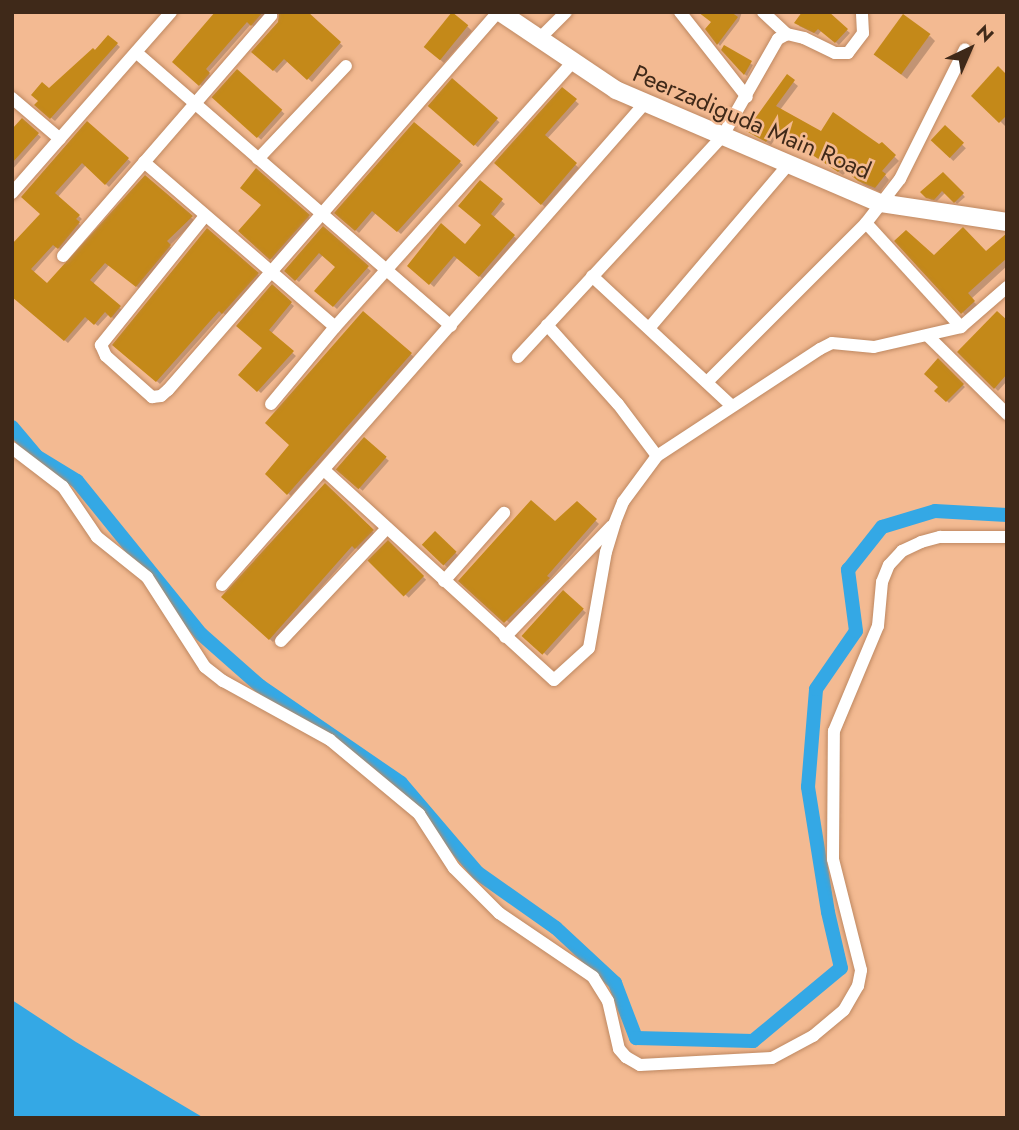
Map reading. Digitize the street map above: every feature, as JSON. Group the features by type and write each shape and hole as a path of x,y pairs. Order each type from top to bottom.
{"street":[{"path":"12,193 171,12"},
{"path":"205,216 101,345 106,356 152,397 161,396 168,390 268,272 499,12"},
{"name":"Peerzadiguda Main Road","path":"499,12 616,90 788,165 880,203 1007,222"},
{"path":"539,40 566,12"},
{"path":"680,12 747,97"},
{"path":"763,12 787,34 804,38 835,54 848,53 863,33 862,12"},
{"path":"63,256 271,16"},
{"path":"518,357 722,137 747,97 770,49 787,34"},
{"path":"708,382 866,223 908,168 965,49"},
{"path":"137,53 452,326"},
{"path":"271,404 335,327 572,63"},
{"path":"258,159 346,66"},
{"path":"12,98 60,139"},
{"path":"222,585 645,103"},
{"path":"144,162 268,272 335,327"},
{"path":"650,327 788,165"},
{"path":"866,223 961,327"},
{"path":"592,276 731,405"},
{"path":"324,470 554,680 586,653 606,552 615,522 624,502 657,456 785,369 832,343 874,347 929,337 961,327 1007,287"},
{"path":"547,325 618,404 657,456"},
{"path":"929,337 1007,414"},
{"path":"12,448 63,487 97,537 147,577 205,667 223,681 330,740 419,814 454,868 499,913 593,977 608,1001 619,1049 626,1058 640,1065 772,1058 813,1036 844,1010 858,986 860,970 833,859 834,731 878,626 882,582 889,565 902,551 920,542 940,537 1007,537"},
{"path":"444,580 504,513"},
{"path":"505,637 615,522"},
{"path":"281,640 387,528"}],"water":[{"path":"12,1000 76,1042 204,1118 12,1118"}],"building":[{"path":"215,12 263,12 251,26 247,22 206,69 210,73 199,86 172,62"},
{"path":"279,12 308,12 341,42 307,80 284,59 273,71 251,52 278,22"},
{"path":"452,12 468,25 440,60 424,47"},
{"path":"698,12 731,12 738,17 717,45 705,29 711,22"},
{"path":"802,12 829,12 848,29 835,43 818,29 814,33 794,23"},
{"path":"903,14 931,34 901,74 874,54"},
{"path":"108,35 118,43 50,119 34,105 38,101 31,95 42,82 49,88 93,48 95,50"},
{"path":"724,45 752,61 744,75 721,50"},
{"path":"998,66 1007,75 1007,115 999,123 971,96"},
{"path":"237,69 282,110 257,138 212,97"},
{"path":"787,74 795,80 776,106 821,131 833,112 879,144 882,142 896,155 882,171 886,174 875,188 858,181 842,168 838,172 799,146 772,133 766,142 746,131"},
{"path":"452,78 498,118 474,146 428,106"},
{"path":"562,87 577,99 545,135 577,163 541,205 494,163"},
{"path":"22,118 39,133 12,163 12,129"},
{"path":"87,121 129,158 105,185 82,163 55,193 80,215 76,219 80,222 58,249 53,245 31,269 47,283 145,175 193,216 167,241 171,245 136,287 105,263 90,280 121,306 111,318 105,312 94,325 85,317 64,341 12,297 12,244 40,214 21,197"},
{"path":"414,122 461,161 397,232 372,211 355,231 334,213"},
{"path":"945,125 964,143 950,158 931,140"},
{"path":"256,168 310,215 270,260 238,231 261,205 240,188"},
{"path":"943,172 964,193 954,203 942,191 934,200 926,198 920,192"},
{"path":"480,180 503,199 491,214 515,235 479,277 454,256 429,285 407,266 441,223 465,244 481,225 458,206"},
{"path":"323,226 369,266 333,307 314,291 335,267 319,253 295,281 284,271"},
{"path":"963,227 986,251 1007,233 1007,258 968,293 975,301 961,314 894,241 906,230 934,255"},
{"path":"207,228 259,273 222,314 219,311 156,382 112,345"},
{"path":"272,284 292,302 269,330 294,351 257,392 238,375 262,348 236,326"},
{"path":"363,311 412,353 287,495 265,474 289,445 265,423"},
{"path":"997,311 1007,320 1007,374 994,389 957,352"},
{"path":"938,358 964,384 946,402 934,391 938,387 924,374"},
{"path":"364,437 387,457 358,489 336,469"},
{"path":"325,483 374,530 355,549 352,546 269,640 221,597"},
{"path":"531,500 555,521 577,501 597,519 547,576 550,578 504,623 458,581"},
{"path":"435,531 457,552 443,566 422,545"},
{"path":"388,540 424,576 404,597 367,561"},
{"path":"563,590 584,609 542,655 522,636"}],"waterway":[{"path":"12,427 36,456 77,481 201,634 260,686 401,783 478,873 556,928 615,983 636,1038 753,1041 841,968 828,912 808,787 816,689 856,631 848,570 882,527 935,511 1007,515"}]}
